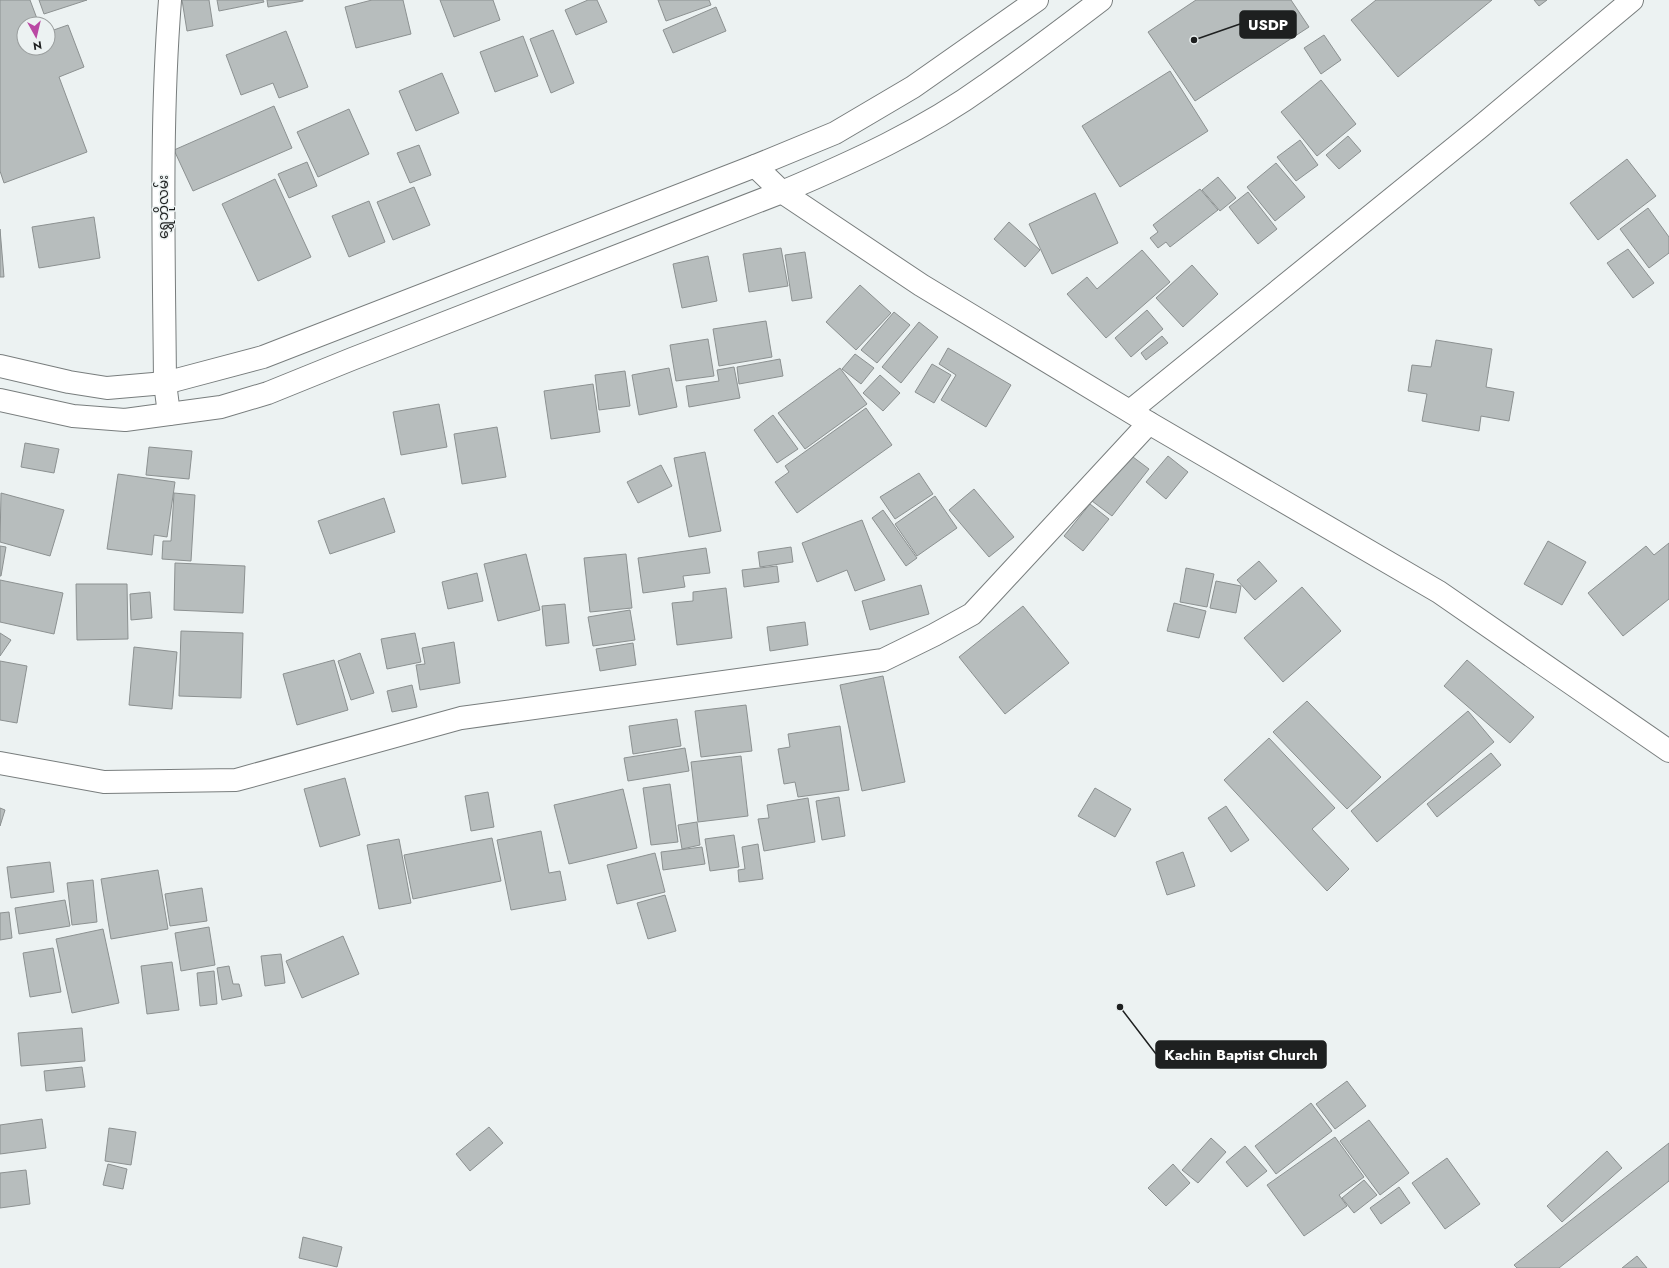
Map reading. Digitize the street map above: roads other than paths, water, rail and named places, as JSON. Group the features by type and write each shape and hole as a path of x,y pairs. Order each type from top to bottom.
{"street":[{"name":"ရွှေဘိုလမ်း","path":"169,414 165,383 163,186 166,54 170,0"},
{"path":"0,366 69,382 107,388 165,383 263,357 755,166 841,130 925,79 1037,0"},
{"path":"0,400 73,416 125,420 221,407 268,393 359,356 782,192 850,163 932,119 986,86 1101,0"},
{"path":"1130,411 1479,128 1632,0"},
{"path":"755,166 782,192 921,285 1149,423 1439,592 1669,751"},
{"path":"0,763 104,782 236,780 461,718 884,660 934,636 972,614 1149,423"}],"place":[{"name":"USDP","path":"1194,40"},
{"name":"Kachin Baptist Church","path":"1120,1007"}]}
